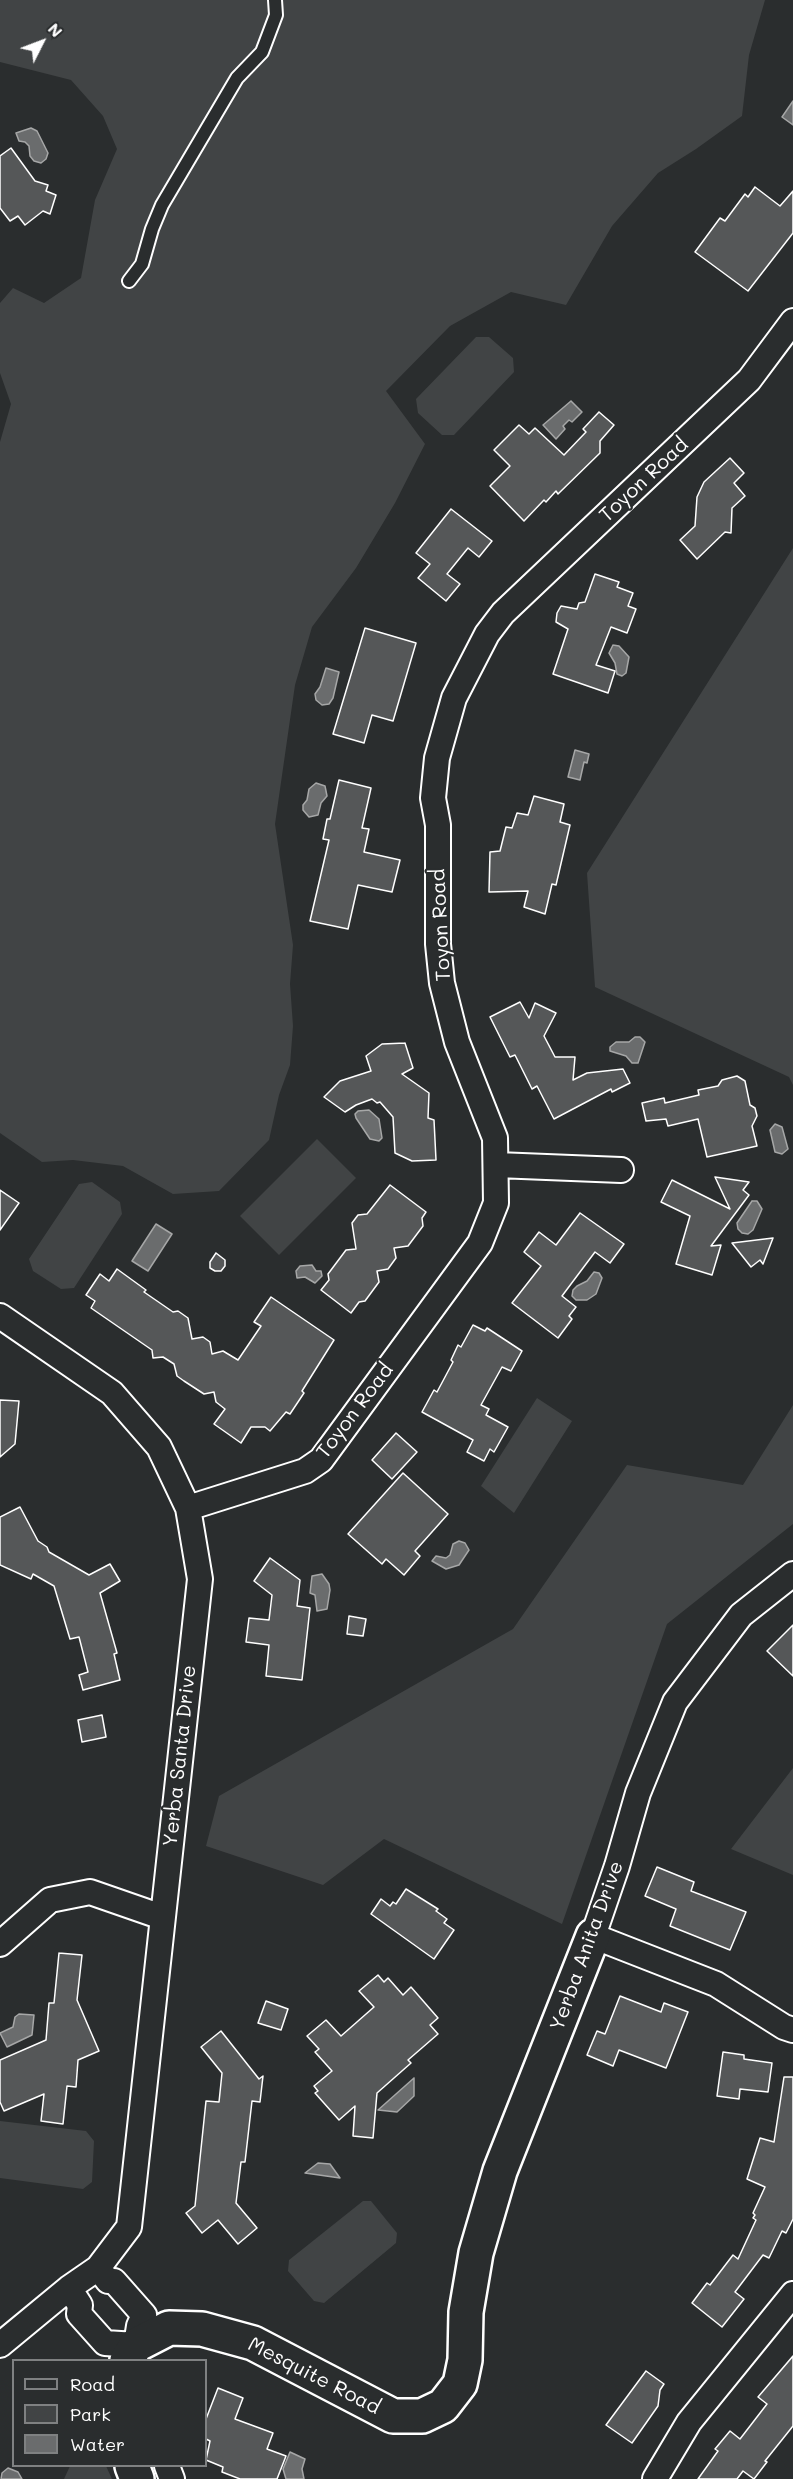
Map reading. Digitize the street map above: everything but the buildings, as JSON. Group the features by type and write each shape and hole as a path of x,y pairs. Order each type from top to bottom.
{"street":[{"name":"Toyon Road","path":"189,1508 305,1471 321,1460 480,1243 496,1203 498,1165 495,1138 457,1042 442,982 438,944 438,825 434,798 437,758 454,698 487,634 503,613 749,380 793,321"},
{"path":"498,1165 621,1170"},
{"name":"Yerba Santa Drive","path":"0,1316 112,1393 159,1447 189,1508 200,1579 129,2227 103,2274"},
{"name":"Yerba Anita Drive","path":"465,2361 466,2312 475,2263 500,2171 593,1936 617,1866 638,1793 675,1702 741,1615 793,1574"},
{"path":"0,1944 50,1900 90,1892 162,1917"},
{"path":"593,1936 716,1984 784,2027 793,2030"},
{"path":"0,2345 75,2297 103,2274 114,2281 144,2315 133,2347 75,2297"},
{"path":"655,2479 689,2422 793,2294"},
{"name":"Mesquite Road","path":"133,2347 169,2328 202,2329 253,2343 393,2416 422,2416 443,2406 460,2384 465,2361"}],"lane":[{"path":"129,281 142,264 162,205 237,78 262,52 276,15 275,0"}],"green space":[{"path":"0,0 765,0 749,55 742,116 658,173 612,226 566,305 511,292 450,326 386,391 425,444 395,503 356,568 312,627 295,685 275,824 293,945 290,984 293,1026 290,1065 279,1095 269,1140 219,1191 173,1194 123,1166 73,1160 42,1162 0,1133 0,442 11,404 0,373 0,303 13,288 44,303 81,278 95,200 117,149 103,116 71,80 0,62"},
{"path":"476,337 489,337 513,358 514,372 454,435 442,435 418,413 416,399"},
{"path":"793,548 793,1085 789,1077 595,987 587,873"},
{"path":"317,1139 356,1178 279,1255 240,1216"},
{"path":"92,1182 120,1202 122,1214 74,1288 61,1289 33,1271 29,1259 79,1184"},
{"path":"537,1398 572,1421 514,1513 481,1486"},
{"path":"793,1405 793,1524 667,1624 562,1924 384,1839 323,1885 206,1846 219,1796 513,1629 627,1465 743,1485"},
{"path":"793,1768 793,1875 731,1849"},
{"path":"0,2121 86,2131 94,2141 92,2182 83,2189 0,2178"},
{"path":"363,2201 371,2201 397,2233 396,2243 324,2303 314,2301 288,2271 289,2260"},
{"path":"70,2467 106,2467 112,2479 64,2479"}],"water":[{"path":"793,101 793,125 782,117"},
{"path":"31,128 37,131 48,153 46,159 41,163 34,161 30,156 29,146 19,141 16,133"},
{"path":"571,401 582,412 572,422 569,420 563,426 565,429 556,439 543,425"},
{"path":"613,645 619,646 629,657 626,673 622,676 617,674 615,663 609,653"},
{"path":"326,668 339,672 333,698 329,704 322,705 316,700 315,694 320,687"},
{"path":"575,750 589,754 587,763 584,762 580,780 568,777"},
{"path":"316,783 325,786 327,796 321,803 318,815 309,817 303,810 303,805 307,800 309,789"},
{"path":"635,1037 640,1037 645,1042 638,1063 632,1063 626,1056 610,1051 610,1047 616,1042 629,1042"},
{"path":"369,1110 379,1119 382,1138 379,1141 370,1139 356,1118 355,1114 358,1111"},
{"path":"775,1124 782,1127 788,1149 782,1154 775,1152 770,1130"},
{"path":"752,1201 757,1201 762,1209 753,1230 748,1234 742,1233 737,1223"},
{"path":"156,1224 172,1234 148,1271 132,1261"},
{"path":"312,1265 316,1271 321,1271 322,1276 315,1283 305,1277 297,1278 296,1271 300,1266"},
{"path":"594,1272 599,1273 602,1278 596,1294 587,1300 576,1300 572,1296 573,1290 587,1281"},
{"path":"459,1541 465,1543 469,1550 459,1565 446,1569 432,1561 436,1556 446,1558 450,1555 453,1544"},
{"path":"322,1574 330,1590 327,1609 317,1611 315,1595 310,1593 312,1576"},
{"path":"19,2014 34,2015 32,2035 7,2047 0,2033 13,2027 15,2017"},
{"path":"414,2078 414,2096 397,2112 378,2110"},
{"path":"318,2163 330,2164 340,2178 305,2173"},
{"path":"290,2452 305,2459 302,2469 304,2479 286,2479 283,2469"},
{"path":"8,2468 18,2472 22,2479 1,2479 2,2473"}]}
